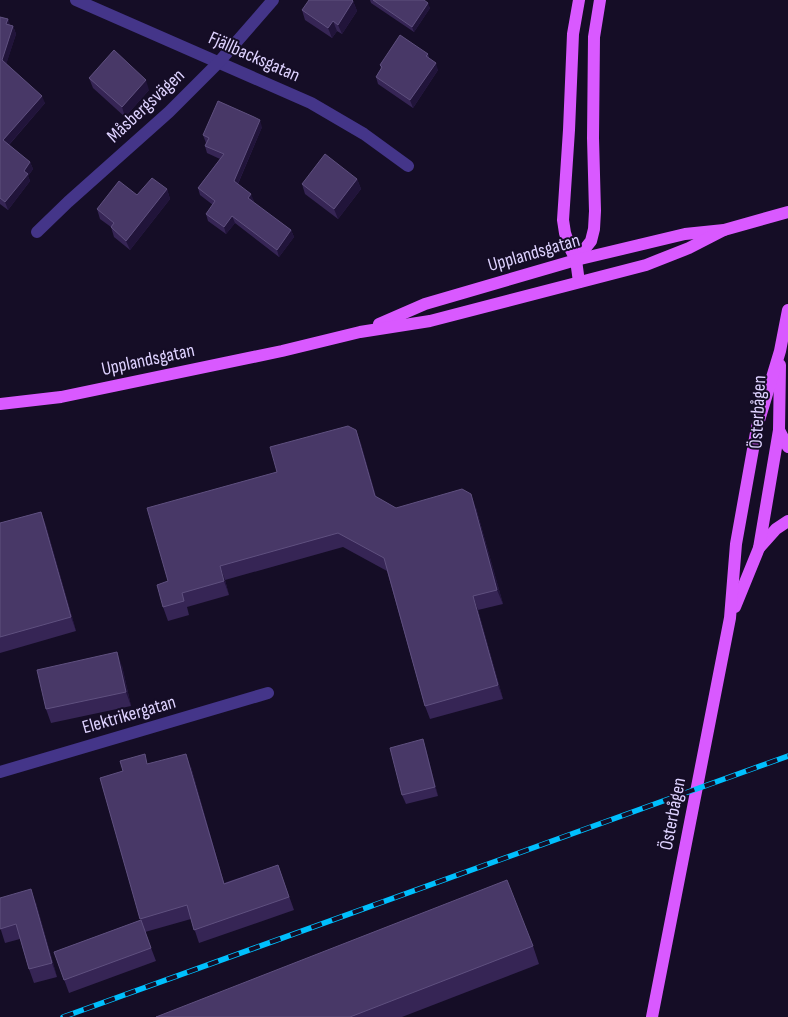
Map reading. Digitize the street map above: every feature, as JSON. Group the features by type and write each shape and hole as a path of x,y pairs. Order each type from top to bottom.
{"main road":[{"path":"579,0 573,34 563,220 565,233 576,260 579,282"},
{"path":"576,260 591,241 594,229 594,37 600,0"},
{"name":"Upplandsgatan","path":"360,332 425,304 576,260 685,234 724,230 788,212"},
{"name":"Upplandsgatan","path":"0,404 61,397 282,351 360,332 430,320 646,265 689,248 724,230"},
{"name":"Österbågen","path":"652,1017 730,618 736,544 757,427 780,351 788,310"},
{"name":"Österbågen","path":"730,618 758,548 779,430 780,351"},
{"path":"779,430 788,447"},
{"path":"758,548 788,521"}],"street":[{"name":"Fjällbacksgatan","path":"76,0 311,103 364,134 408,166"},
{"name":"Måsbergsvägen","path":"38,232 68,202 169,112 219,62 273,0"},
{"name":"Elektrikergatan","path":"0,772 268,693"}],"building":[{"path":"309,0 353,1 338,25 333,21 328,28 302,10"},
{"path":"373,0 424,0 428,3 412,27"},
{"path":"0,17 8,19 6,24 13,26 2,60 42,96 3,140 30,162 24,171 28,174 5,202 0,198"},
{"path":"400,35 428,54 426,56 436,63 410,100 376,77 382,67 380,65"},
{"path":"114,50 146,80 122,107 89,78"},
{"path":"218,101 260,120 234,181 251,194 248,198 291,230 277,250 232,216 224,227 206,214 215,201 198,188 224,154 205,146 209,138 203,135"},
{"path":"325,154 357,179 334,209 302,184"},
{"path":"152,178 167,189 126,241 111,227 114,223 97,209 119,181 137,195"},
{"path":"348,426 356,430 375,496 396,508 462,489 471,494 497,590 473,596 498,685 425,706 384,558 338,533 220,566 224,581 182,593 184,601 163,607 157,585 168,581 147,508 277,472 270,447"},
{"path":"41,512 71,617 0,637 0,523"},
{"path":"117,652 126,692 46,709 37,670"},
{"path":"423,739 435,787 402,795 390,748"},
{"path":"145,754 147,764 186,754 224,884 278,865 289,897 194,930 187,905 140,919 100,778 123,771 120,761"},
{"path":"507,880 533,946 350,1017 156,1017"},
{"path":"31,889 52,963 29,969 16,924 0,929 0,898"},
{"path":"141,920 151,948 64,980 54,952"}],"railway":[{"path":"63,1017 788,756"}]}
